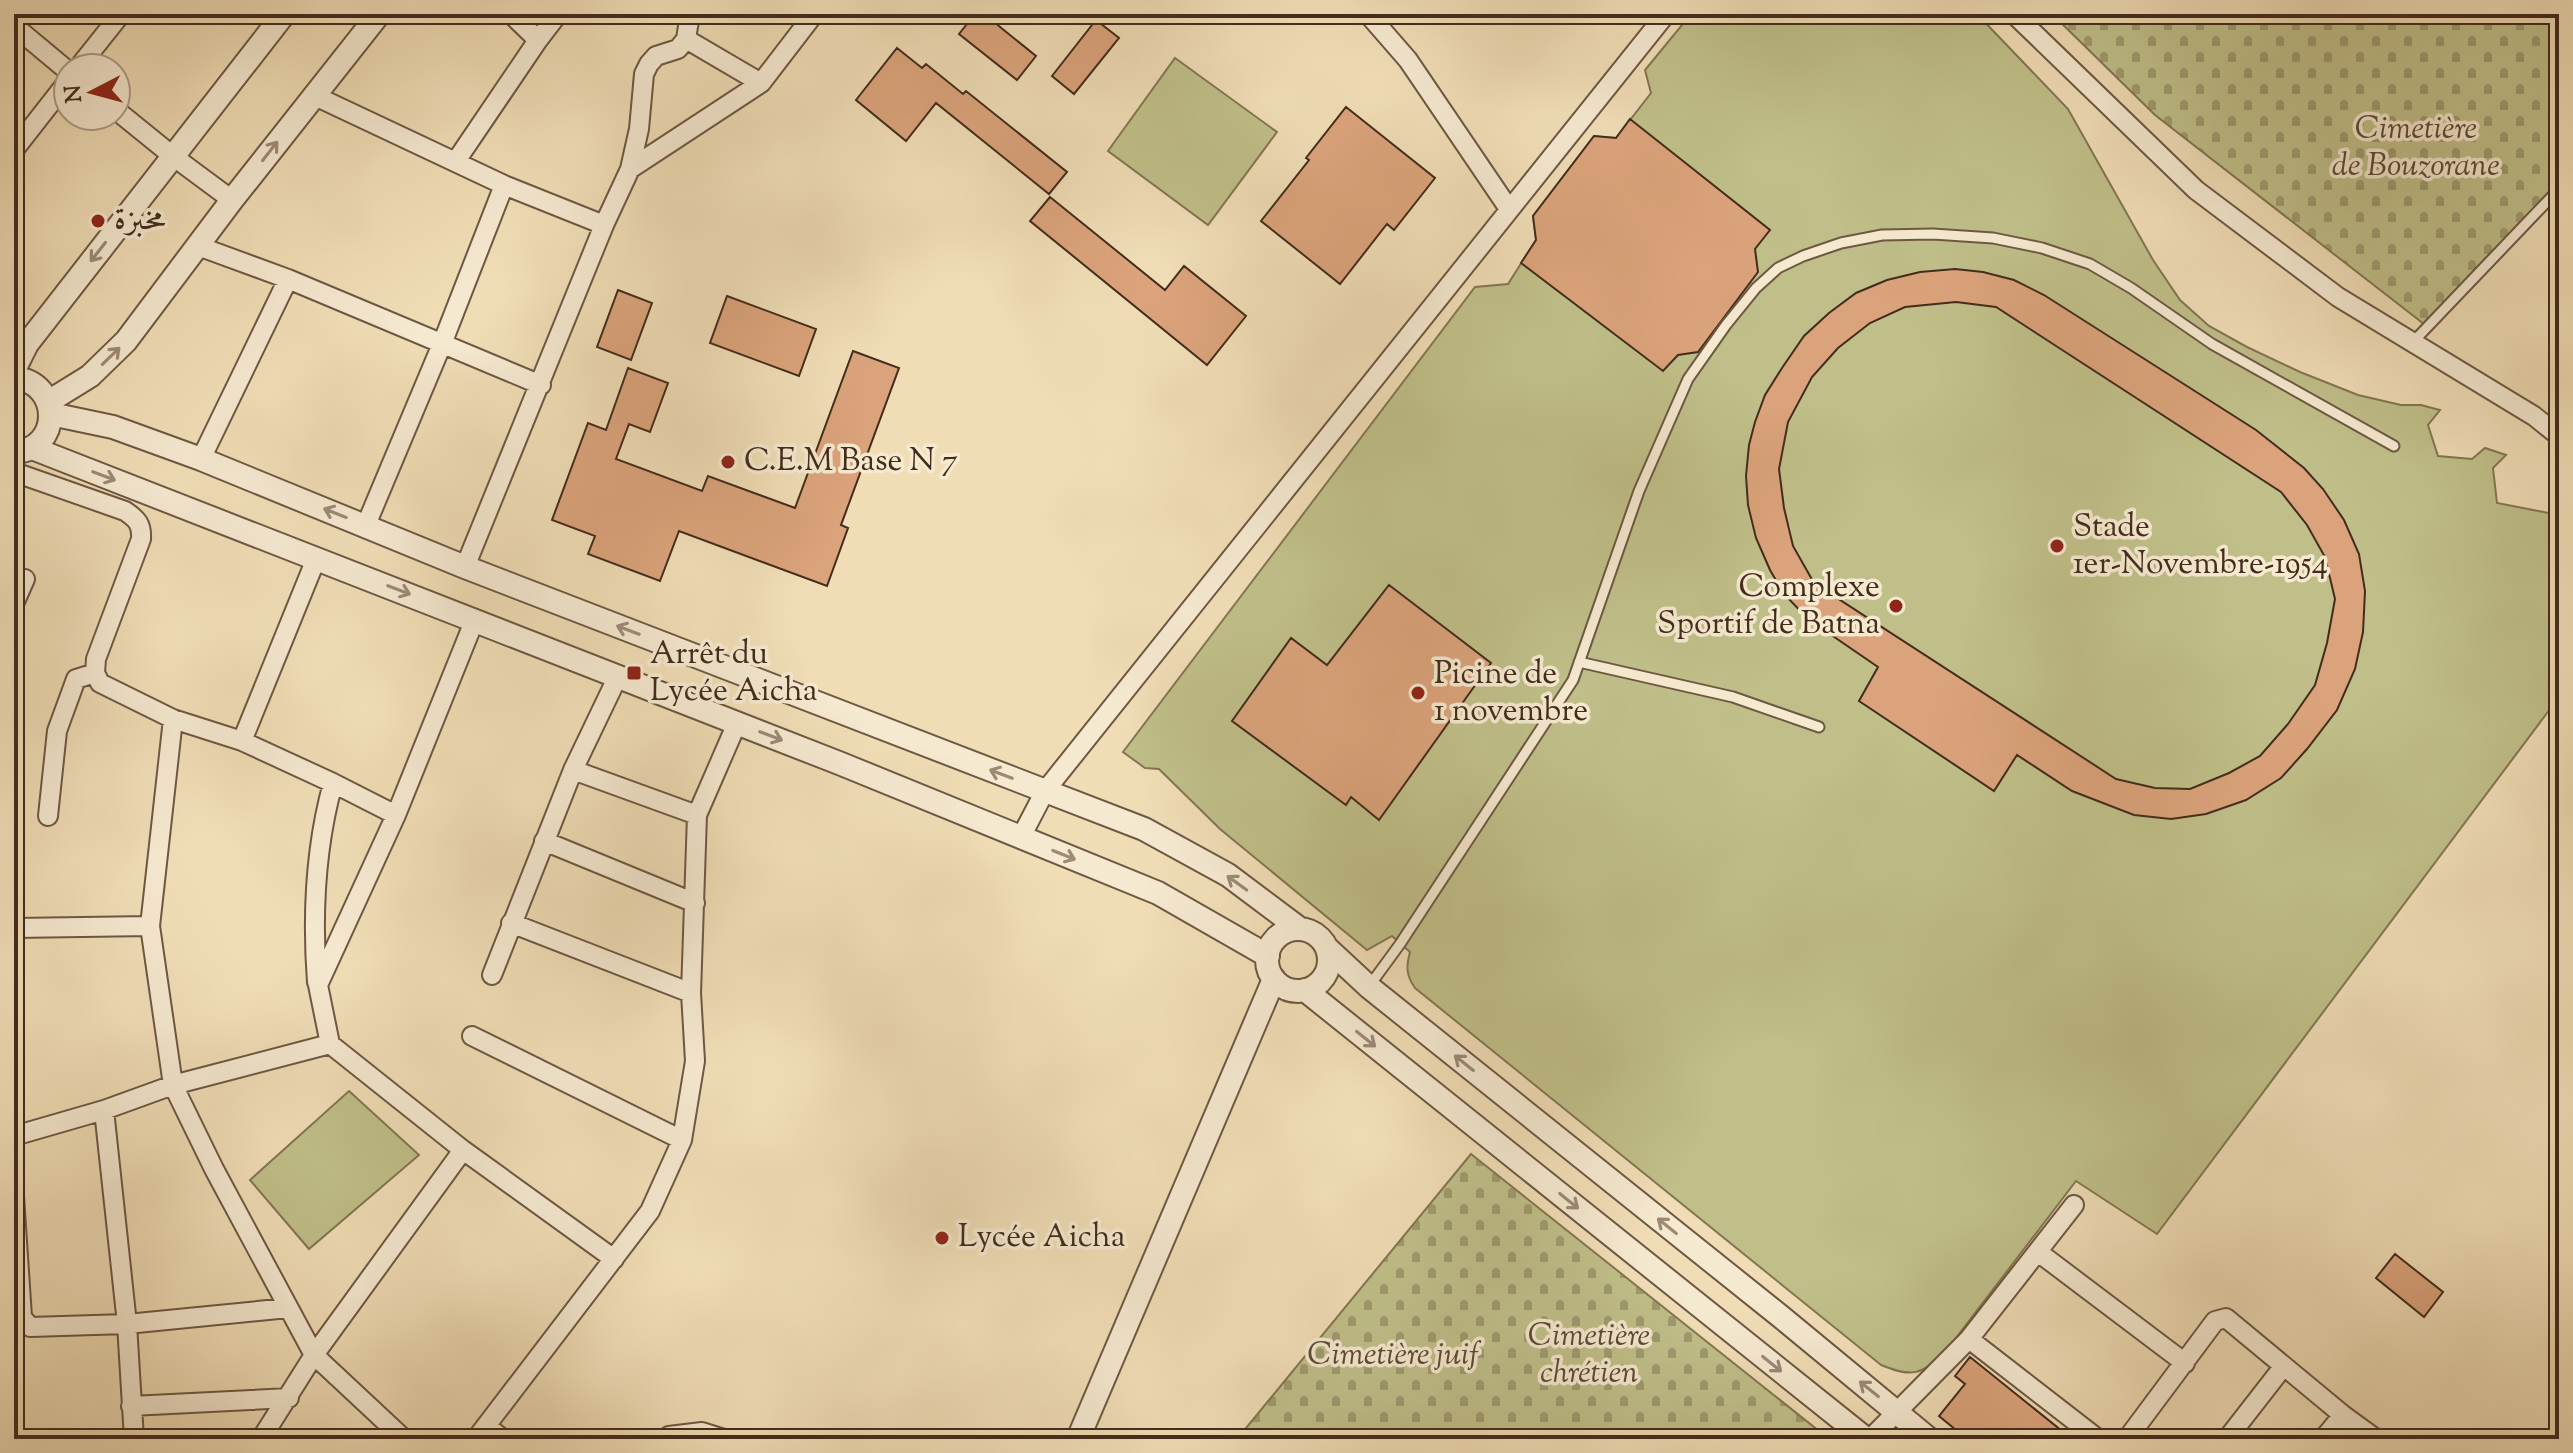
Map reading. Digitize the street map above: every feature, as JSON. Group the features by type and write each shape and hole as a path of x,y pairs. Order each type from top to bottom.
{"street":[{"path":"91,52 121,14"},
{"path":"14,370 20,338 174,157 284,14"},
{"path":"50,408 90,376 126,341 313,95 379,14"},
{"path":"511,14 538,40"},
{"path":"456,161 558,14"},
{"path":"465,567 604,225 630,169 639,129 644,74 656,56 678,49 686,39 690,14"},
{"path":"630,169 761,83 814,14"},
{"path":"1368,14 1408,60 1509,209"},
{"path":"1021,837 1045,791 1666,14"},
{"path":"2014,14 2196,190 2338,297 2534,416 2559,436"},
{"path":"14,26 52,58"},
{"path":"686,39 761,83"},
{"path":"313,95 504,185 604,225"},
{"path":"14,150 52,101"},
{"path":"132,123 232,200"},
{"path":"366,525 504,185"},
{"path":"198,246 288,279 541,385"},
{"path":"201,459 288,279"},
{"path":"14,378 33,383 42,391 50,408 49,427 42,439 23,450"},
{"path":"50,408 201,459 465,567 1144,829 1228,875 1300,929"},
{"path":"23,450 475,619 1021,837 1158,893 1268,956"},
{"path":"14,472 125,511 138,520 141,539 96,659 95,673 100,683 173,719 242,741 396,815"},
{"path":"242,741 316,559"},
{"path":"14,604 25,579"},
{"path":"318,985 396,815 475,619"},
{"path":"48,816 57,731 76,679 95,673"},
{"path":"492,975 573,770 618,676"},
{"path":"173,719 150,926 173,1085 314,1355 404,1439"},
{"path":"503,1439 481,1432 650,1211 682,1140 695,1061 691,993 697,815 737,723"},
{"path":"573,770 697,815"},
{"path":"333,783 317,868 314,941 318,985 330,1044 463,1150 614,1259"},
{"path":"544,841 695,903"},
{"path":"511,923 691,993"},
{"path":"14,928 150,926"},
{"path":"1327,948 1327,971 1320,982 1305,990 1294,991 1282,986 1269,970 1268,956 1280,935 1289,930 1312,932 1369,987 1929,1439"},
{"path":"1078,1439 1274,979"},
{"path":"1305,990 1868,1439 1969,1339 2074,1205"},
{"path":"472,1036 682,1140"},
{"path":"14,1136 104,1110 173,1085 330,1044"},
{"path":"104,1110 127,1324 134,1439"},
{"path":"261,1439 314,1355 463,1150"},
{"path":"14,1196 22,1317 30,1327 127,1324 288,1308"},
{"path":"2038,1252 2185,1363"},
{"path":"2127,1439 2215,1321 2226,1318 2376,1439"},
{"path":"1969,1339 2098,1439"},
{"path":"2227,1439 2283,1367"},
{"path":"131,1406 289,1398"},
{"path":"2323,1439 2343,1415"},
{"path":"667,1439 669,1436 702,1432 724,1439"}],"lane":[{"path":"2413,342 2559,189"},
{"path":"1369,987 1573,680 1639,491 1688,379 1756,288 1778,268 1841,243 1882,235 1993,238 2042,248 2090,264 2131,288 2212,344 2394,446"},
{"path":"1579,662 1733,697 1819,727"}],"green space":[{"name":"Complexe Sportif de Batna","path":"1691,14 1977,14 2068,109 2153,260 2180,300 2209,326 2300,372 2358,395 2440,410 2428,425 2438,456 2472,459 2485,448 2506,455 2493,468 2497,503 2559,515 2559,697 2157,1234 2076,1181 1946,1351 1916,1372 1901,1372 1881,1365 1415,988 1408,971 1410,952 1392,936 1367,950 1220,829 1159,769 1145,768 1123,752 1475,287 1508,284 1536,240 1533,216 1594,136 1616,138 1651,93 1645,70"},
{"name":"Cimetière de Bouzorane","path":"2052,14 2559,14 2559,191 2429,328 2155,115"},
{"path":"1175,58 1277,132 1208,225 1108,151"},
{"path":"349,1091 419,1155 309,1249 250,1180"},
{"name":"Cimetière chrétien","path":"1471,1154 1829,1439 1237,1439"}],"building":[{"path":"975,14 984,14 1036,56 1017,80 959,34"},
{"path":"1096,20 1119,38 1074,94 1052,76"},
{"path":"897,48 922,68 926,64 963,94 966,91 1067,172 1049,194 936,103 906,141 856,100"},
{"path":"1346,107 1435,178 1394,230 1387,224 1340,284 1261,221"},
{"path":"1630,119 1770,230 1755,249 1758,272 1698,352 1678,355 1663,371 1521,263 1536,240 1533,216 1594,136 1616,138"},
{"path":"1050,197 1165,290 1184,266 1246,316 1207,365 1030,221"},
{"path":"1955,269 1983,272 2014,280 2044,295 2256,430 2304,468 2323,489 2344,520 2359,554 2365,591 2363,632 2355,669 2337,710 2281,778 2246,800 2206,814 2171,819 2134,815 2072,791 2017,755 1994,791 1859,701 1878,667 1808,619 1784,594 1770,570 1756,538 1748,505 1746,476 1749,445 1765,395 1804,336 1856,293 1887,280 1920,272","holes":["1956,302 1996,307 2281,492 2307,525 2325,557 2335,599 2315,685 2288,724 2260,756 2229,773 2190,789 2155,788 2116,779 1814,583 1793,546 1779,469 1788,422 1812,377 1838,348 1870,323 1905,307"]},
{"path":"618,290 652,303 631,360 597,347"},
{"path":"727,296 816,329 799,376 710,343"},
{"path":"853,351 899,368 841,525 848,528 827,586 679,531 660,581 588,554 595,536 552,520 588,423 606,430 628,368 668,383 650,432 629,424 616,459 702,491 708,476 795,508"},
{"path":"1389,585 1491,663 1379,820 1351,797 1346,805 1232,721 1291,638 1327,665"},
{"path":"2395,1254 2443,1292 2424,1317 2376,1278"},
{"path":"1970,1357 2072,1439 1967,1439 1939,1416 1965,1384 1955,1376"}],"place":[{"name":"مخبزة","path":"98,221"},
{"name":"C.E.M Base N 7","path":"728,462"},
{"name":"Stade 1er-Novembre-1954","path":"2057,546"},
{"name":"Complexe Sportif de Batna","path":"1896,606"},
{"name":"Arrêt du Lycée Aicha","path":"634,673"},
{"name":"Picine de 1 novembre","path":"1418,693"},
{"name":"Lycée Aicha","path":"942,1238"}],"park label":[{"name":"Cimetière juif","path":"1393,1356"}]}
